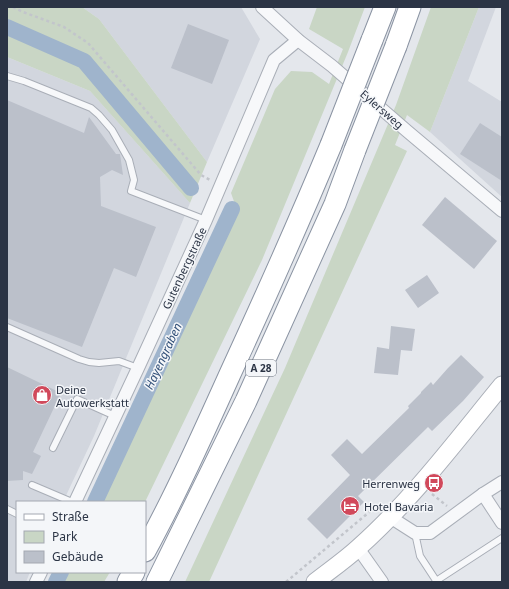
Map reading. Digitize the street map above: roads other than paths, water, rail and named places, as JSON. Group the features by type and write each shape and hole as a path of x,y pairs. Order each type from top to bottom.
{"highway":[{"name":"A 28","path":"146,549 185,472 276,272 331,145 385,7"},
{"name":"A 28","path":"157,582 246,401 335,204 410,7"},
{"path":"128,582 133,573"}],"street":[{"name":"Eylersweg","path":"262,7 298,40 332,66 502,211"},
{"name":"Gutenbergstraße","path":"74,501 206,220 274,60 298,40"},
{"path":"315,582 358,548 385,511 426,477 502,385"},
{"path":"385,511 400,524 415,533 430,533 502,482"},
{"path":"483,494 502,523"},
{"path":"358,548 382,582"},
{"path":"36,582 40,573"}],"lane":[{"path":"7,76 24,81 91,108 112,130 129,160 134,180 131,191 206,220"},
{"path":"7,327 79,359 99,363 119,361 138,368"},
{"path":"53,448 77,399 115,416"},
{"path":"32,485 72,501"},
{"path":"7,509 16,514"},
{"path":"415,533 420,556 436,581 502,538"}],"waterway":[{"name":"Hayengraben","path":"7,27 84,61 191,188"},
{"name":"Hayengraben","path":"95,501 232,209"},
{"path":"56,582 60,573"}],"place":[{"name":"Deine Autowerkstatt","path":"42,395"},
{"name":"Herrenweg","path":"434,483"},
{"name":"Hotel Bavaria","path":"350,506"}]}
